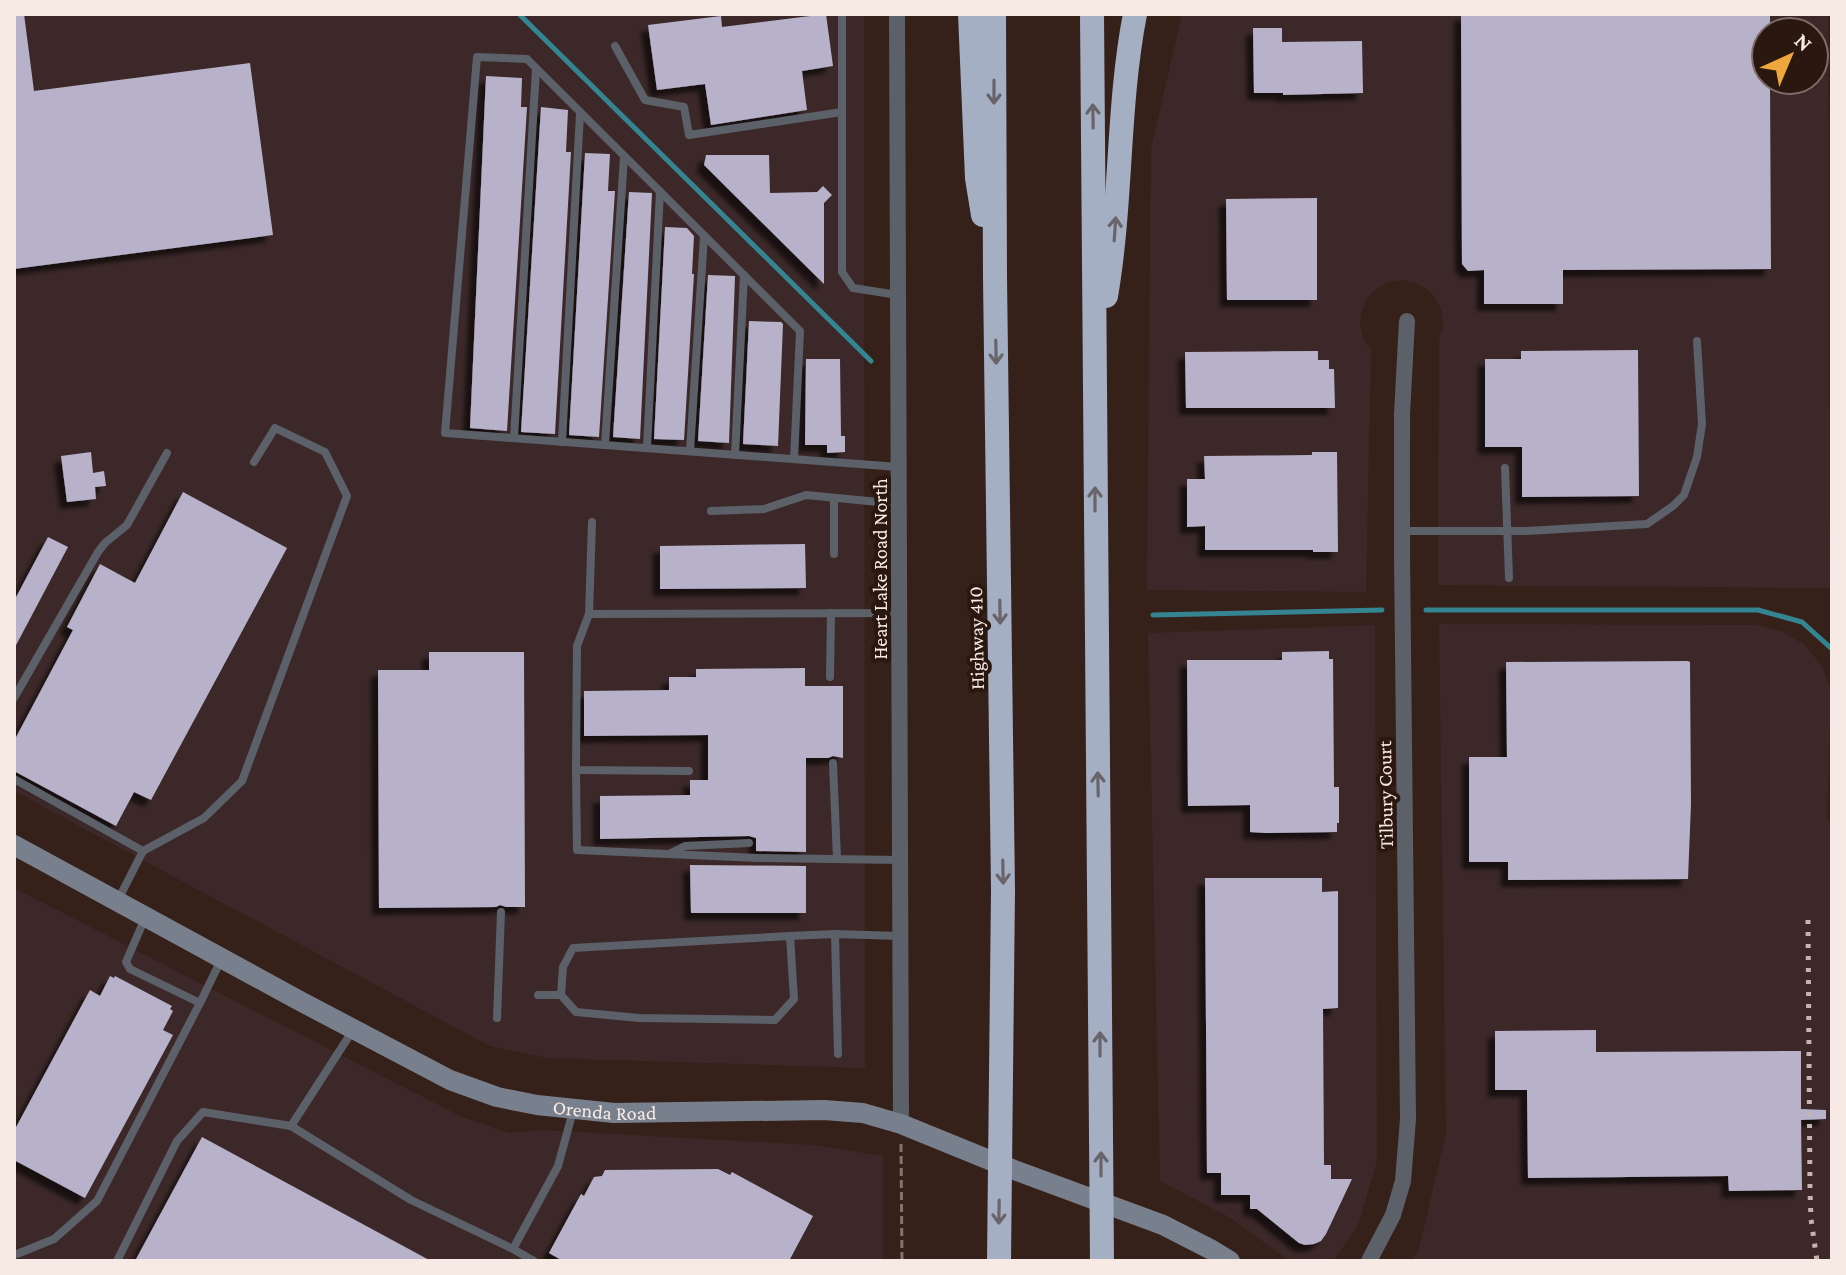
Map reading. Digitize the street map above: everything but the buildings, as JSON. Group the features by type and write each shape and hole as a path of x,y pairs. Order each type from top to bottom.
{"highway":[{"path":"970,14 977,178 995,277"},
{"name":"Highway 410","path":"994,14 1003,890 999,1261"},
{"path":"1092,14 1102,1261"},
{"path":"1096,362 1112,261 1128,55 1135,14"}],"street":[{"name":"Heart Lake Road North","path":"897,14 901,1124"},
{"name":"Tilbury Court","path":"1369,1261 1393,1215 1403,1181 1408,1119 1402,531 1402,414 1407,321"},
{"name":"Orenda Road","path":"14,845 450,1080 497,1097 537,1105 614,1113 824,1110 863,1113 901,1124 1163,1225 1230,1261"}],"lane":[{"path":"842,14 842,272 853,288 899,295"},
{"path":"615,46 645,100 684,107 689,135 842,112"},
{"path":"794,459 800,331 527,59 477,57 445,433 900,467"},
{"path":"514,438 536,69"},
{"path":"562,442 580,114"},
{"path":"605,445 624,157"},
{"path":"647,448 660,192"},
{"path":"690,451 704,236"},
{"path":"735,455 744,275"},
{"path":"1402,531 1508,531 1647,524 1684,495 1697,457 1702,424 1697,341"},
{"path":"118,901 143,851 204,818 242,781 347,496 325,452 275,428 254,462"},
{"path":"14,698 98,552 127,525 167,453"},
{"path":"1505,468 1509,578"},
{"path":"711,511 764,509 806,495 900,504"},
{"path":"834,499 834,554"},
{"path":"592,522 589,614 577,646 577,850 758,858 901,860"},
{"path":"830,677 831,613"},
{"path":"589,614 900,613"},
{"path":"833,763 837,859"},
{"path":"576,770 689,771"},
{"path":"14,779 143,851"},
{"path":"670,853 685,846 749,843"},
{"path":"497,1018 501,912"},
{"path":"146,917 126,962 130,969 200,1003"},
{"path":"790,936 794,999 775,1020 639,1018 576,1012 561,995 563,967 573,948 790,936 835,934 901,936"},
{"path":"835,934 838,1054"},
{"path":"14,1253 54,1239 97,1201 222,958"},
{"path":"538,995 561,995"},
{"path":"291,1126 353,1029"},
{"path":"513,1249 558,1166 574,1109"},
{"path":"117,1261 177,1141 203,1112 291,1126 411,1200 534,1261"}],"path":[{"path":"901,1124 902,1261"}],"shaded area":[{"path":"14,14 864,14 865,1068 547,1058 490,1046 14,791"},
{"path":"1182,14 1828,14 1750,16 1750,96 1828,96 1830,588 1438,585 1439,340 1443,327 1442,313 1437,300 1428,290 1403,280 1377,288 1367,298 1360,325 1363,338 1371,350 1366,592 1147,590 1151,149"},
{"path":"1439,624 1758,625 1783,632 1805,645 1822,666 1831,690 1827,820 1832,824 1832,1261 1412,1261 1419,1249 1446,1133"},
{"path":"1375,625 1377,1161 1358,1226 1333,1261 1290,1261 1231,1218 1160,1181 1148,633"},
{"path":"14,888 462,1117 509,1133 540,1130 814,1145 883,1156 883,1261 14,1261"}],"waterway":[{"path":"519,14 871,361"},
{"path":"1153,615 1382,610"},
{"path":"1426,610 1758,610 1802,622 1832,649"}],"railway":[{"path":"1808,920 1810,1191 1817,1261"}]}
